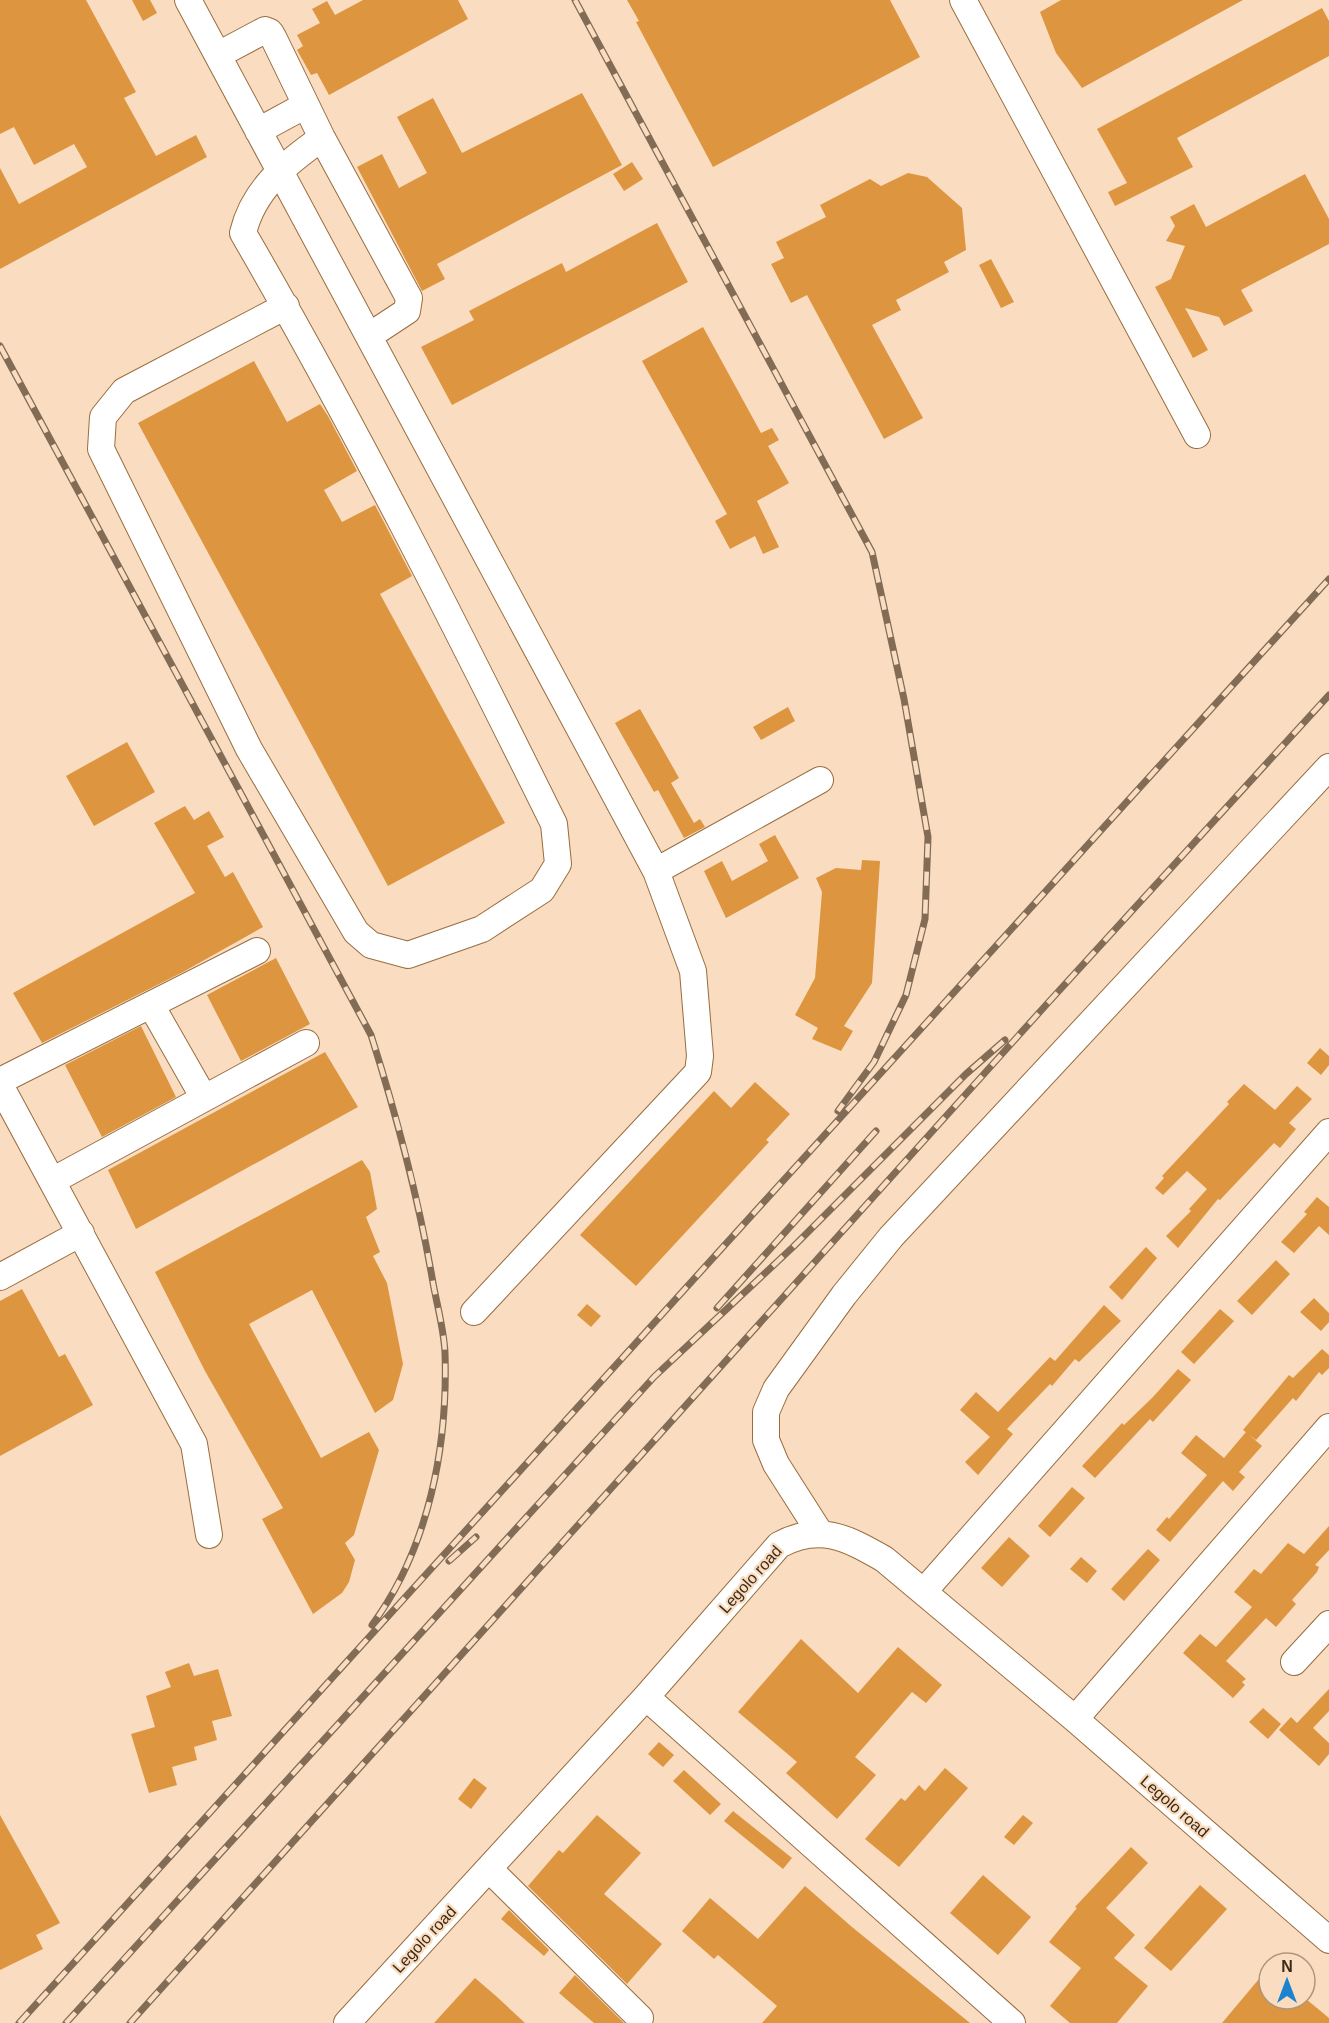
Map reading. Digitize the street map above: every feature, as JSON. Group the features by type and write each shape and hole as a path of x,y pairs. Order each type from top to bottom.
{"street":[{"path":"188,0 656,871 693,971 700,1056 698,1072 474,1312"},
{"path":"963,0 1197,435"},
{"path":"218,55 265,30 270,32 322,138 409,298 407,311 369,336"},
{"path":"258,131 306,105"},
{"path":"286,306 124,391 103,417 101,449 249,749 356,932 371,945 408,955 482,929 542,890 558,864 554,824 424,561 286,306 243,233 248,212 257,195 280,171 322,138"},
{"path":"820,1533 776,1464 766,1440 766,1412 776,1389 844,1295 891,1237 1329,767"},
{"path":"656,871 820,780"},
{"path":"209,1535 194,1444 0,1083 257,951"},
{"path":"151,1005 204,1098"},
{"path":"52,1181 306,1043"},
{"path":"925,1590 1329,1131"},
{"path":"0,1277 81,1233"},
{"path":"1075,1719 1327,1433"},
{"name":"Legolo road","path":"347,2023 646,1697 779,1545 796,1535 820,1533 848,1539 884,1559 925,1590 1329,1940"},
{"path":"1294,1662 1329,1624"},
{"path":"646,1697 1012,2023"},
{"path":"489,1869 640,2018"}],"building":[{"path":"0,0 86,0 136,92 124,98 156,156 196,135 207,157 0,269 0,168 19,204 87,167 74,144 34,165 14,127 0,134"},
{"path":"132,0 150,0 157,13 143,21"},
{"path":"363,0 458,0 468,19 329,95 317,73 311,75 297,50 303,46 297,35 320,23 312,9 327,1 335,15"},
{"path":"627,0 890,0 920,57 713,167 636,22 639,21"},
{"path":"1061,0 1243,0 1082,88 1056,53 1040,12"},
{"path":"1322,8 1329,21 1329,56 1177,138 1193,167 1115,206 1108,192 1127,183 1097,129"},
{"path":"582,93 622,165 437,264 445,279 422,291 357,167 382,154 399,188 427,173 397,117 433,98 462,153"},
{"path":"632,162 643,179 624,191 613,174"},
{"path":"908,173 927,177 962,208 966,250 944,262 949,272 896,300 901,310 872,325 923,418 884,439 807,295 791,303 771,264 784,258 776,242 826,217 820,205 870,179 881,186"},
{"path":"1305,174 1329,219 1329,244 1241,290 1253,311 1224,326 1219,317 1185,308 1208,350 1193,358 1155,287 1171,279 1185,246 1166,241 1175,226 1170,217 1194,204 1206,227"},
{"path":"657,223 688,282 452,405 421,347 474,320 469,311 562,263 566,272"},
{"path":"991,259 1014,302 1001,308 979,265"},
{"path":"703,327 761,433 772,428 779,440 768,446 789,483 757,501 779,547 763,554 755,536 730,549 715,521 727,514 642,361"},
{"path":"254,361 287,422 320,404 328,416 357,471 324,490 342,522 375,505 412,576 380,594 505,823 388,886 138,423"},
{"path":"788,707 795,721 761,740 753,727"},
{"path":"640,709 679,778 671,783 694,823 700,819 705,827 684,838 658,790 654,792 615,723"},
{"path":"127,742 155,792 94,826 66,776"},
{"path":"185,806 194,820 209,811 224,837 207,846 225,877 233,872 263,927 183,972 42,1043 13,993 195,893 154,823"},
{"path":"775,835 799,878 726,918 704,871 722,861 732,881 768,861 759,844"},
{"path":"862,860 880,861 872,983 844,1026 853,1031 841,1051 812,1039 818,1028 795,1015 815,978 822,892 816,878 836,868 861,870"},
{"path":"276,958 310,1024 241,1061 207,995"},
{"path":"141,1026 176,1097 102,1137 65,1065"},
{"path":"1320,1048 1329,1056 1329,1065 1321,1075 1307,1063"},
{"path":"325,1052 358,1107 136,1229 108,1170"},
{"path":"755,1082 790,1114 766,1140 769,1142 636,1286 580,1235 714,1091 731,1108"},
{"path":"1244,1084 1275,1110 1297,1086 1312,1099 1289,1123 1296,1129 1280,1148 1274,1143 1220,1200 1218,1199 1178,1248 1166,1236 1191,1211 1189,1209 1207,1189 1187,1171 1163,1195 1155,1188 1164,1178 1162,1176 1229,1104 1227,1102"},
{"path":"362,1160 370,1172 377,1209 366,1217 380,1252 373,1256 387,1283 403,1364 393,1400 375,1413 312,1290 249,1324 321,1458 369,1432 379,1450 354,1535 345,1543 355,1560 349,1582 342,1593 313,1614 262,1519 283,1508 205,1371 155,1272"},
{"path":"1317,1197 1329,1207 1329,1235 1319,1226 1294,1253 1281,1242 1307,1214 1304,1212"},
{"path":"1146,1247 1157,1258 1122,1300 1109,1287"},
{"path":"1276,1260 1290,1274 1252,1315 1237,1301"},
{"path":"22,1289 59,1357 65,1354 93,1405 0,1456 0,1301"},
{"path":"1314,1298 1329,1313 1329,1322 1321,1331 1300,1312"},
{"path":"587,1304 601,1316 591,1327 577,1315"},
{"path":"1104,1305 1121,1321 1079,1362 1075,1359 1052,1386 1050,1384 1007,1429 1013,1434 978,1475 965,1462 990,1437 960,1410 976,1392 998,1412 1050,1357 1055,1361"},
{"path":"1220,1309 1234,1321 1194,1364 1181,1352"},
{"path":"1322,1349 1329,1355 1329,1368 1322,1375 1319,1372 1296,1401 1293,1398 1256,1440 1243,1430 1289,1375 1293,1378"},
{"path":"1178,1369 1191,1380 1153,1422 1150,1419 1095,1478 1082,1466 1122,1423 1124,1425 1153,1397"},
{"path":"1246,1432 1262,1446 1239,1472 1245,1477 1233,1491 1223,1481 1170,1542 1156,1530 1167,1517 1169,1519 1207,1475 1181,1453 1196,1435 1224,1458"},
{"path":"1072,1487 1085,1498 1050,1537 1038,1526"},
{"path":"1329,1526 1329,1550 1315,1565 1319,1567 1317,1572 1292,1600 1296,1604 1276,1627 1266,1618 1226,1661 1246,1679 1242,1682 1245,1685 1233,1698 1183,1653 1200,1634 1216,1647 1252,1607 1234,1592 1254,1569 1261,1574 1288,1543 1304,1554"},
{"path":"1009,1537 1030,1556 1002,1587 981,1568"},
{"path":"1148,1549 1160,1560 1124,1601 1111,1589"},
{"path":"1081,1557 1097,1571 1087,1583 1070,1569"},
{"path":"801,1639 858,1693 898,1647 942,1685 926,1703 912,1692 855,1757 876,1775 837,1819 786,1773 797,1762 738,1712"},
{"path":"189,1663 194,1676 218,1669 232,1716 212,1721 217,1740 194,1747 197,1760 172,1767 177,1785 149,1793 131,1734 155,1727 146,1696 171,1687 165,1672"},
{"path":"1329,1689 1329,1711 1313,1728 1329,1743 1329,1754 1319,1766 1279,1730 1291,1717 1297,1723"},
{"path":"1263,1708 1281,1724 1268,1739 1249,1722"},
{"path":"659,1742 674,1755 663,1767 648,1754"},
{"path":"945,1768 968,1788 899,1867 865,1839 901,1798 905,1801 919,1785 925,1791"},
{"path":"684,1770 721,1804 710,1815 673,1781"},
{"path":"474,1778 487,1788 471,1809 458,1799"},
{"path":"733,1811 792,1858 783,1869 724,1821"},
{"path":"0,1815 60,1923 36,1935 43,1949 0,1970"},
{"path":"597,1815 641,1853 604,1894 662,1944 627,1984 528,1886 559,1850 563,1853"},
{"path":"1023,1815 1033,1823 1014,1845 1004,1837"},
{"path":"1131,1847 1148,1863 1106,1908 1135,1935 1114,1958 1148,1986 1117,2023 1070,2023 1050,2006 1081,1968 1049,1942 1077,1908 1075,1907"},
{"path":"983,1875 1031,1917 998,1955 950,1913"},
{"path":"1200,1885 1227,1909 1171,1971 1144,1948"},
{"path":"805,1886 970,2023 762,2023 777,2006 718,1955 714,1959 682,1931 710,1898 758,1939"},
{"path":"509,1910 549,1950 544,1956 501,1919"},
{"path":"575,1975 624,2023 594,2023 559,1993"},
{"path":"475,1978 496,1996 525,2023 434,2023"},
{"path":"1257,1981 1257,2011 1317,2011 1317,2008 1329,2018 1329,2023 1222,2023"}],"railway":[{"path":"575,0 872,552 904,699 928,837 925,919 906,995 874,1062 838,1111"},
{"path":"0,346 371,1035 389,1095 413,1185 442,1325 445,1388 438,1460 421,1530 392,1595 372,1625"},
{"path":"19,2023 1329,579"},
{"path":"130,2023 1046,1005 1329,695"},
{"path":"66,2023 654,1377 793,1247 966,1074 1005,1040"},
{"path":"717,1308 876,1131"},
{"path":"449,1561 476,1537"}]}
